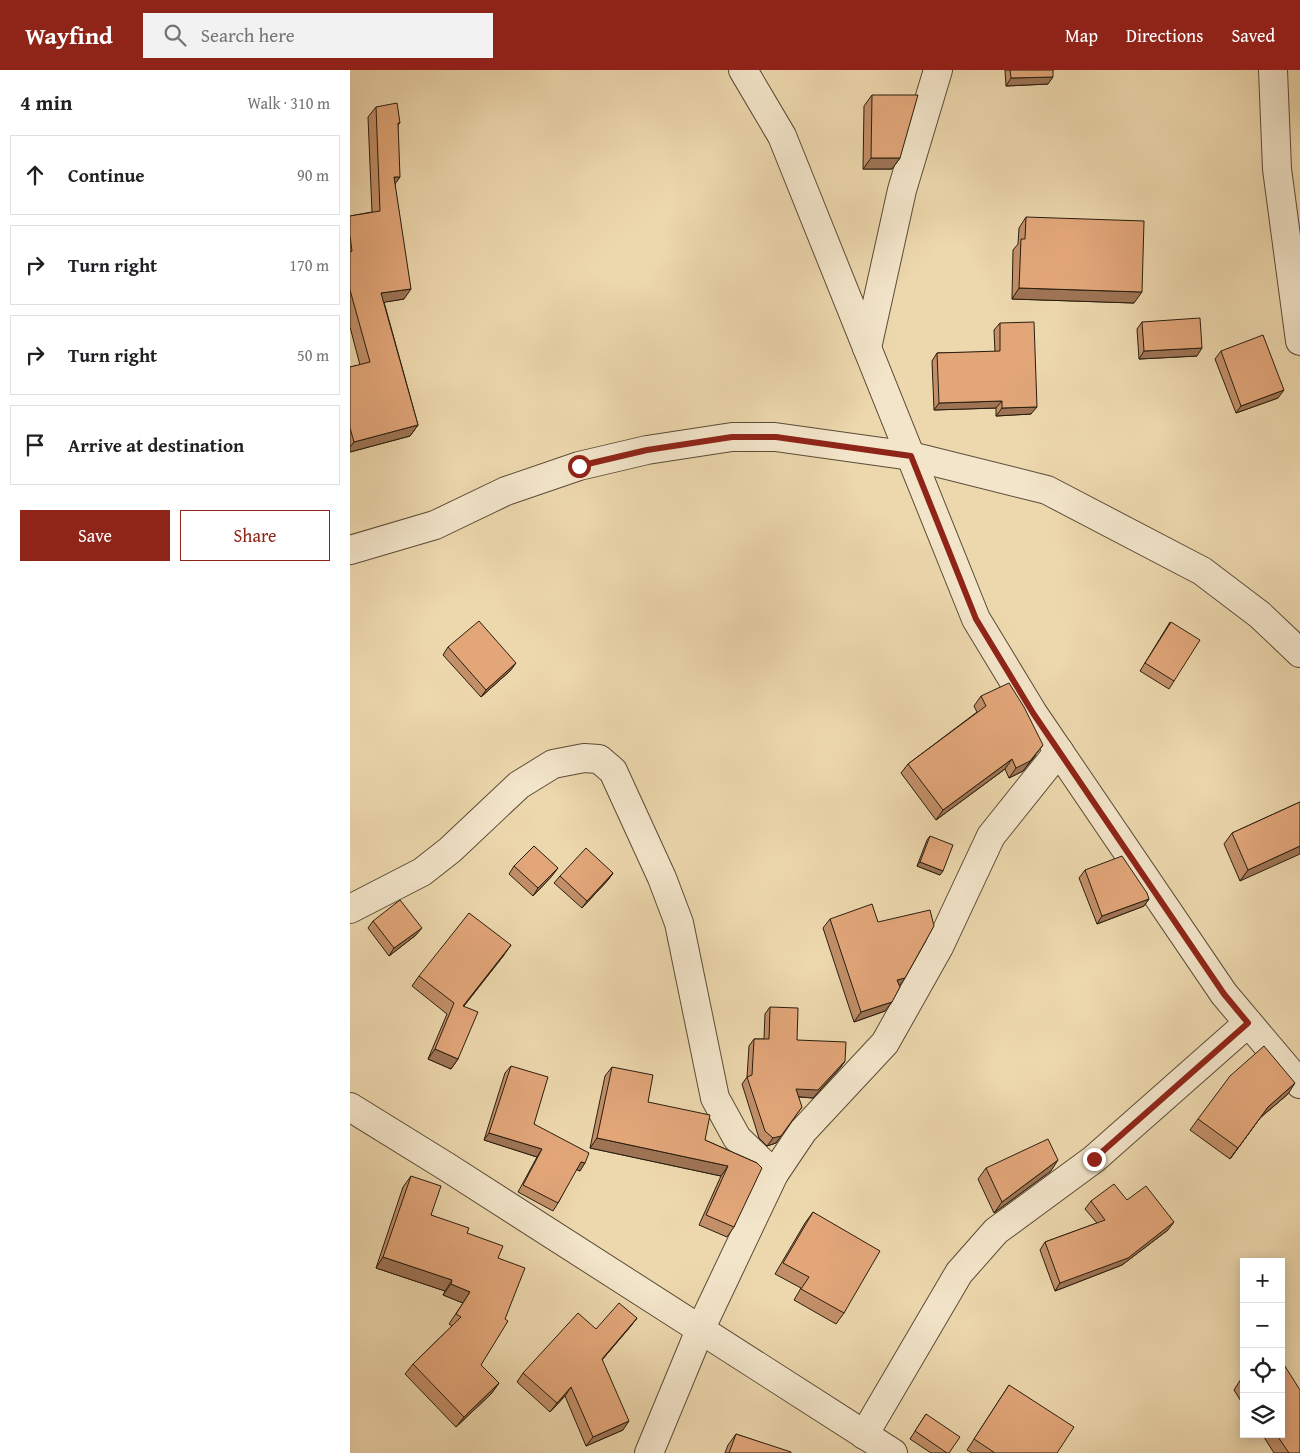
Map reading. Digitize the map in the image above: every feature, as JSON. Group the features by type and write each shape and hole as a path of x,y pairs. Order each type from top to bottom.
{"street":[{"path":"743,70 782,136 976,619 1033,713 1224,994 1300,1084"},
{"path":"867,348 902,190 938,70"},
{"path":"1273,70 1277,168 1300,341"},
{"path":"350,550 435,524 506,490 579,466 647,450 732,437 776,437 911,456 1047,490 1202,572 1260,615 1300,653"},
{"path":"649,1453 700,1330 774,1174 803,1131 885,1043 939,947 991,836 1059,751"},
{"path":"350,909 422,872 450,850 519,785 553,764 584,758 599,759 613,771 662,878 679,923 715,1098 737,1138 774,1174"},
{"path":"864,1435 959,1273 996,1231 1094,1159 1248,1023"},
{"path":"350,1107 447,1167 893,1453"}],"building":[{"path":"1010,70 1053,70 1053,77 1011,78"},
{"path":"872,95 918,95 900,158 871,158"},
{"path":"397,103 400,123 398,123 400,177 394,177 411,289 381,293 418,425 354,442 350,428 350,367 370,362 350,290 350,252 352,251 350,216 380,211 376,107"},
{"path":"1026,217 1144,221 1142,292 1019,288 1021,239 1025,239"},
{"path":"1200,318 1202,348 1144,351 1142,322"},
{"path":"1034,322 1037,407 1002,408 1002,401 939,403 937,353 1000,351 1000,323"},
{"path":"1263,335 1284,390 1241,406 1221,351"},
{"path":"479,621 516,663 486,690 448,647"},
{"path":"1171,622 1200,640 1174,681 1145,663"},
{"path":"1009,683 1024,707 1043,745 1030,761 1016,768 1012,759 943,810 908,764 986,706 981,696"},
{"path":"1300,802 1300,846 1248,870 1232,833"},
{"path":"930,836 953,845 943,871 920,862"},
{"path":"534,846 558,868 538,888 514,866"},
{"path":"586,848 613,873 587,901 560,876"},
{"path":"1122,856 1149,899 1102,916 1085,870"},
{"path":"400,900 422,928 394,948 373,921"},
{"path":"872,904 878,922 930,910 934,926 905,978 897,980 900,987 892,1002 861,1012 830,919"},
{"path":"469,913 511,945 463,1006 478,1012 458,1059 435,1049 454,1003 419,976"},
{"path":"770,1007 798,1008 797,1040 846,1042 845,1061 818,1090 796,1089 802,1107 781,1136 773,1138 765,1131 747,1077 752,1075 754,1039 769,1039"},
{"path":"1264,1046 1295,1083 1268,1107 1238,1148 1198,1119 1230,1076"},
{"path":"511,1066 548,1077 534,1124 589,1153 585,1163 581,1162 558,1203 523,1185 542,1149 489,1133"},
{"path":"612,1067 653,1075 648,1102 710,1115 705,1140 757,1163 762,1168 734,1227 706,1215 728,1166 597,1138"},
{"path":"1048,1139 1058,1160 1002,1202 986,1168"},
{"path":"411,1176 441,1186 431,1215 469,1228 467,1233 503,1246 498,1258 525,1268 505,1319 508,1321 481,1365 499,1383 464,1417 413,1364 461,1317 456,1314 470,1292 451,1284 452,1280 383,1257"},
{"path":"1114,1184 1127,1200 1146,1186 1174,1222 1128,1258 1060,1283 1045,1242 1105,1220 1091,1201"},
{"path":"813,1212 880,1251 844,1313 801,1289 809,1277 783,1263"},
{"path":"619,1303 637,1318 602,1359 629,1421 593,1437 571,1387 557,1403 523,1373 578,1313 596,1329"},
{"path":"1285,1366 1300,1390 1300,1453 1289,1453 1279,1438 1285,1438"},
{"path":"1009,1385 1074,1427 1057,1453 995,1453 974,1439"},
{"path":"926,1414 960,1437 949,1453 915,1431"},
{"path":"736,1434 791,1452 791,1453 729,1453"}],"route":[{"path":"579,466 647,450 732,437 776,437 911,456 976,619 1033,713 1224,994 1248,1023 1094,1159"}]}
